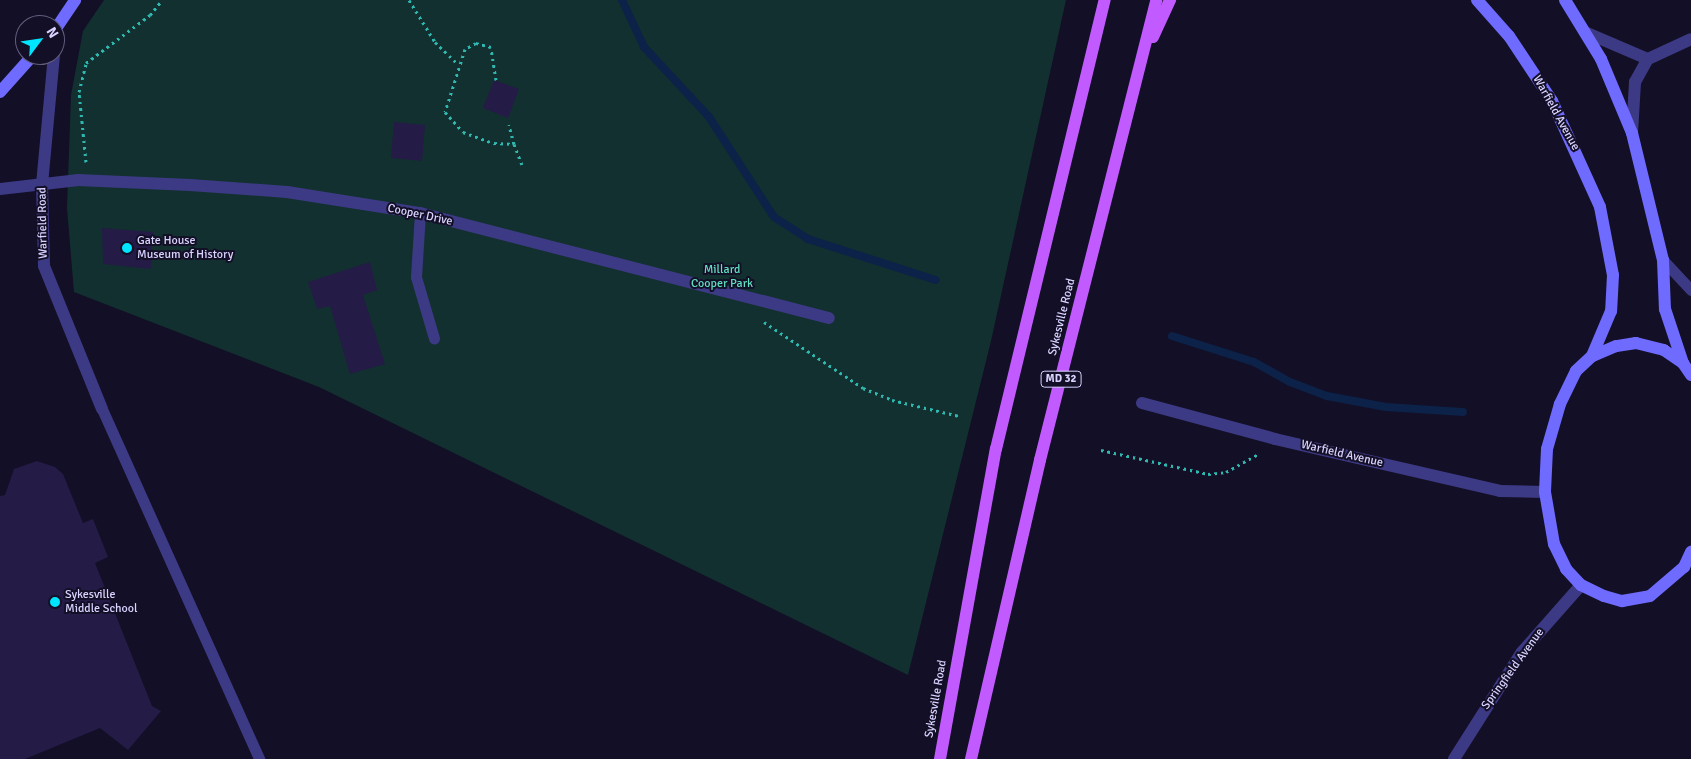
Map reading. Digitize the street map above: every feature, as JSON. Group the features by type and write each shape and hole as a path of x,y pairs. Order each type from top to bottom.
{"main road":[{"name":"Sykesville Road","path":"940,759 996,449 1105,0"},
{"name":"Sykesville Road","path":"971,759 1040,460 1156,0"},
{"path":"1140,64 1170,0"}],"street":[{"path":"65,15 74,0"},
{"name":"Warfield Avenue","path":"1477,0 1509,36 1552,101 1600,207 1613,275 1611,310 1592,356"},
{"path":"1566,0 1587,32 1632,133 1663,260 1665,309 1683,363 1691,375"},
{"path":"1587,32 1648,59"},
{"path":"1632,133 1635,82 1648,59 1691,39"},
{"path":"0,92 24,65"},
{"name":"Warfield Road","path":"53,65 42,184 44,266 102,410"},
{"name":"Cooper Drive","path":"0,189 87,180 287,192 420,213 830,318"},
{"path":"1683,363 1664,350 1636,343 1616,346 1592,356 1576,371 1560,404 1547,449 1545,492 1554,544 1566,569 1581,585 1622,601 1650,596 1684,567 1691,552"},
{"name":"Warfield Avenue","path":"1142,402 1275,439 1500,491 1545,492"},
{"name":"Springfield Avenue","path":"1454,759 1522,652 1581,585"}],"lane":[{"path":"420,213 416,277 434,338"},
{"path":"1663,260 1691,290"},
{"path":"102,410 259,759"}],"path":[{"path":"87,180 79,92 86,63 150,15 162,0"},
{"path":"409,0 436,42 458,64"},
{"path":"496,80 492,47 476,43 465,49 458,64 445,112 451,123 472,135 514,144"},
{"path":"509,125 522,164"},
{"path":"760,319 863,388 892,400 959,416"},
{"path":"1101,450 1208,474 1226,472 1245,463 1275,439"}],"green space":[{"name":"Millard Cooper Park","path":"104,0 1066,0 991,341 908,675 319,387 74,292 67,208 71,95 83,31"}],"building":[{"path":"494,80 519,89 508,118 483,108"},
{"path":"394,122 425,125 422,161 391,158"},
{"name":"Gate House Museum of History","path":"102,228 153,232 151,269 103,264"},
{"path":"370,262 377,290 363,295 385,364 350,374 330,306 317,309 308,282"},
{"name":"Sykesville Middle School","path":"37,461 55,467 63,474 83,523 93,519 108,557 95,563 152,706 161,711 128,750 100,728 25,759 0,759 0,496 5,495 14,469"}],"waterway":[{"path":"622,0 644,47 709,117 774,217 808,239 936,280"},
{"path":"1172,336 1254,362 1290,382 1327,396 1386,407 1463,412"}],"place":[{"name":"Gate House Museum of History","path":"127,248"},
{"name":"Sykesville Middle School","path":"55,602"}]}
